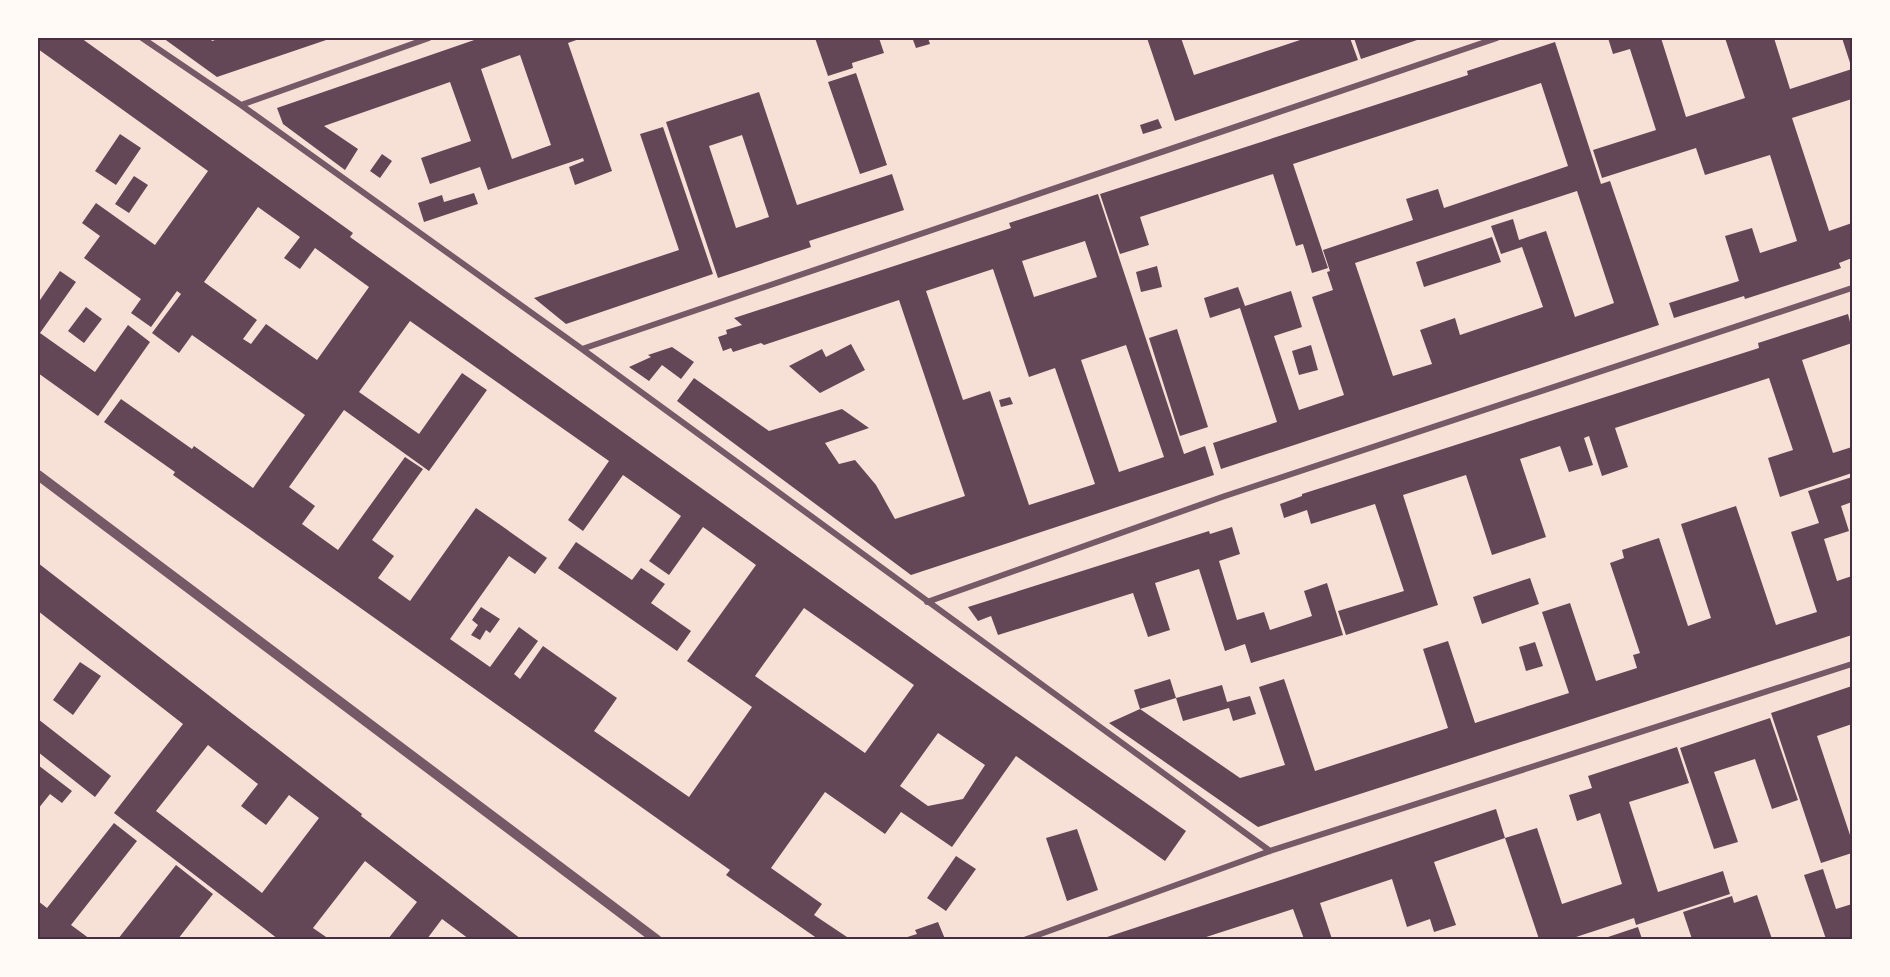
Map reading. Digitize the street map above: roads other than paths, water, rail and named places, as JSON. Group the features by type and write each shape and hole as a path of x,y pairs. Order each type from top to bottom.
{"street":[{"path":"142,38 241,105 582,349 1270,851"},
{"path":"241,105 429,38"},
{"path":"582,349 1497,38"},
{"path":"927,602 1222,497 1852,288"},
{"path":"38,475 657,939"},
{"path":"1024,939 1270,851 1852,664"}]}
